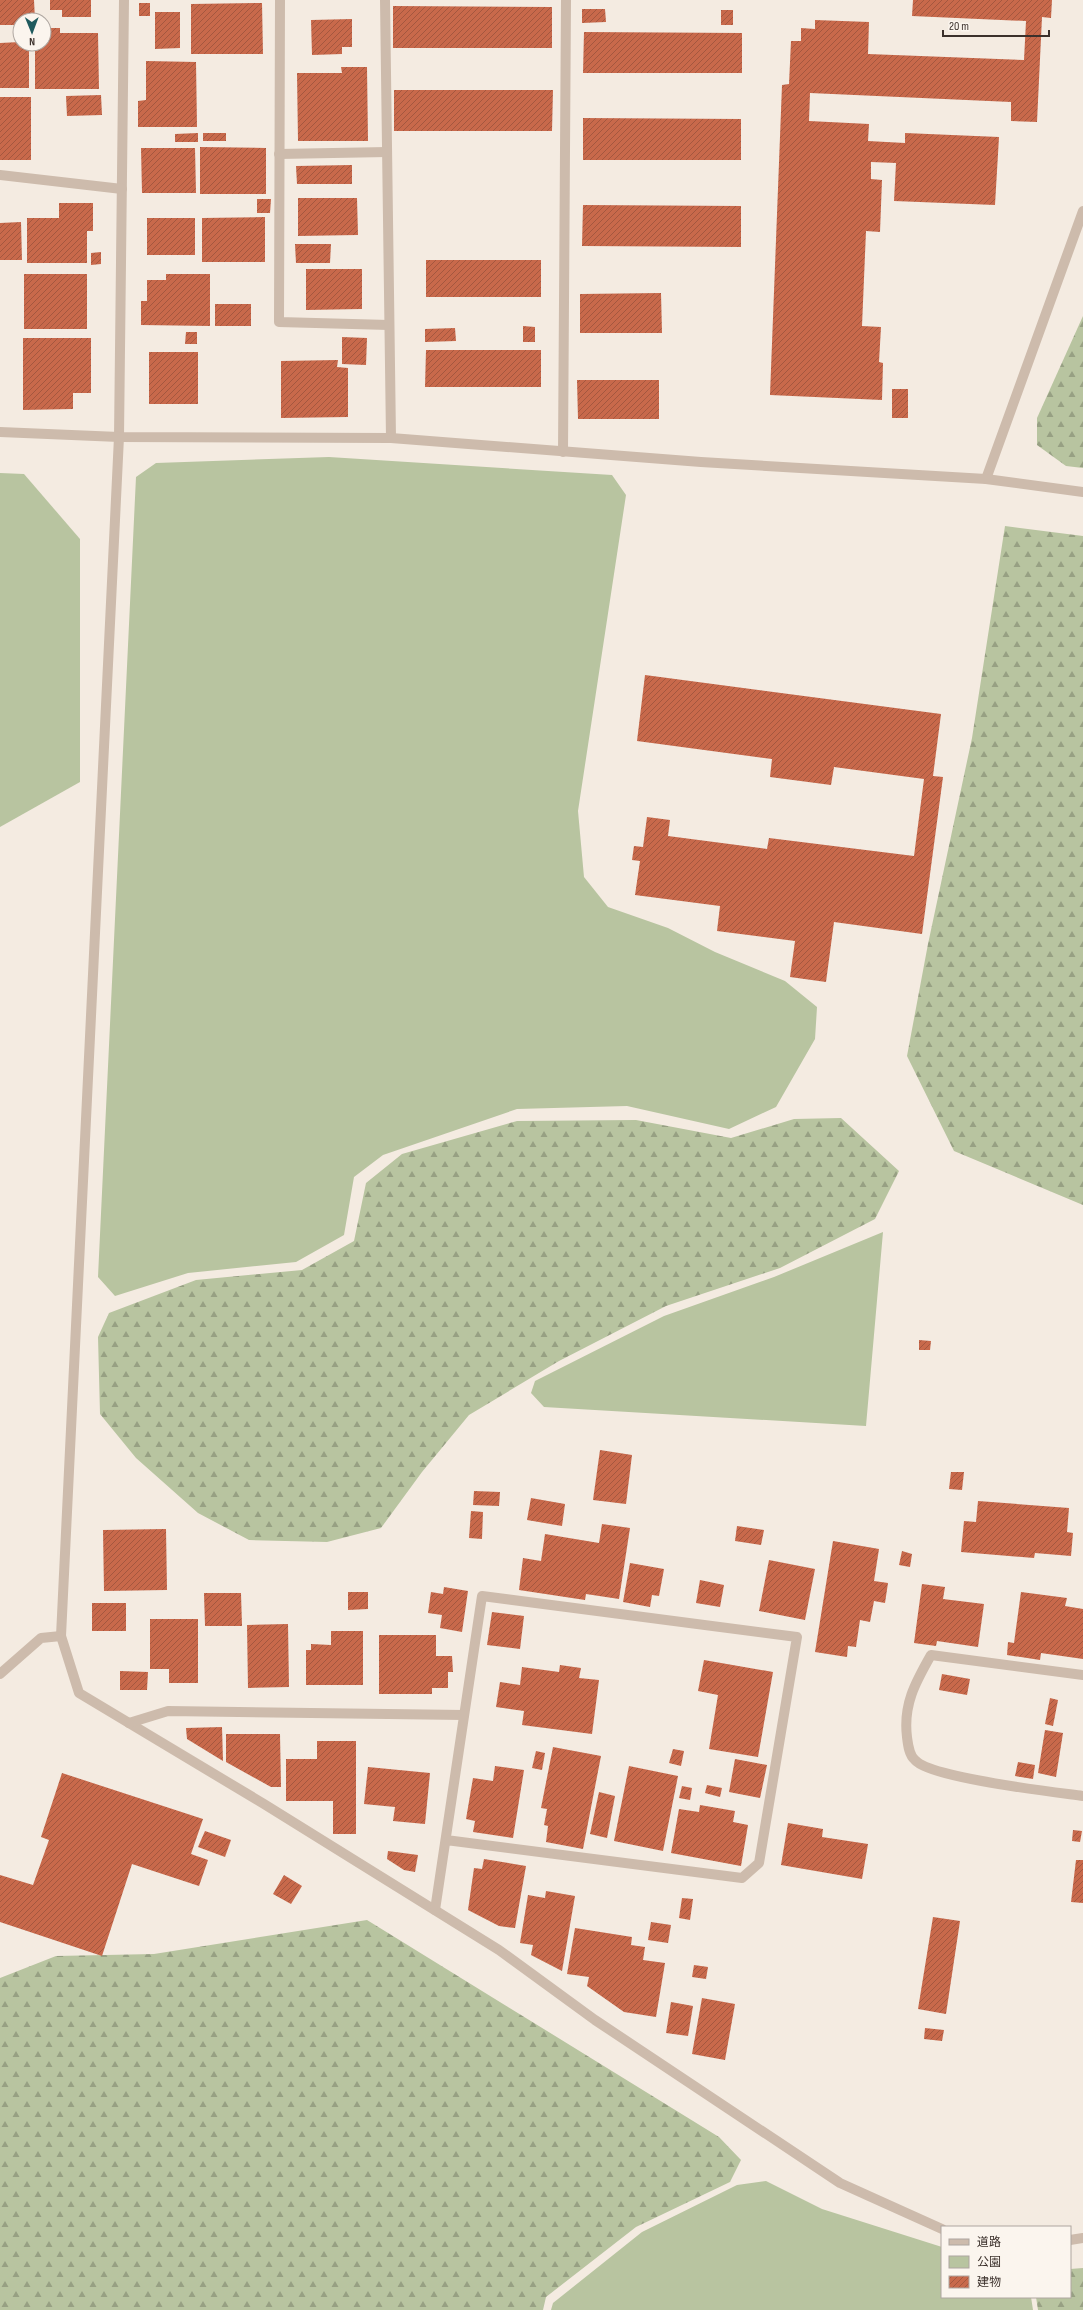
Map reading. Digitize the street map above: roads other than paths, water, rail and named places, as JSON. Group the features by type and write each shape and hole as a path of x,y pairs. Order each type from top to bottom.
{"street":[{"path":"124,0 119,437 61,1636 79,1693 499,1950 595,2020 840,2183 941,2229"},
{"path":"280,0 279,322 389,325"},
{"path":"385,0 391,438"},
{"path":"563,452 566,0"},
{"path":"279,154 387,152"},
{"path":"0,175 122,189"},
{"path":"986,479 1083,211"},
{"path":"0,432 119,437 391,438 700,462 986,479 1083,492"},
{"path":"435,1910 482,1596 797,1637 759,1863 742,1878 446,1840"},
{"path":"0,1674 41,1638 61,1636"},
{"path":"1083,1675 931,1655 915,1682 905,1719 909,1748 915,1761 944,1774 1083,1796"},
{"path":"129,1723 168,1711 464,1715"},
{"path":"1071,2240 1083,2238"}]}
